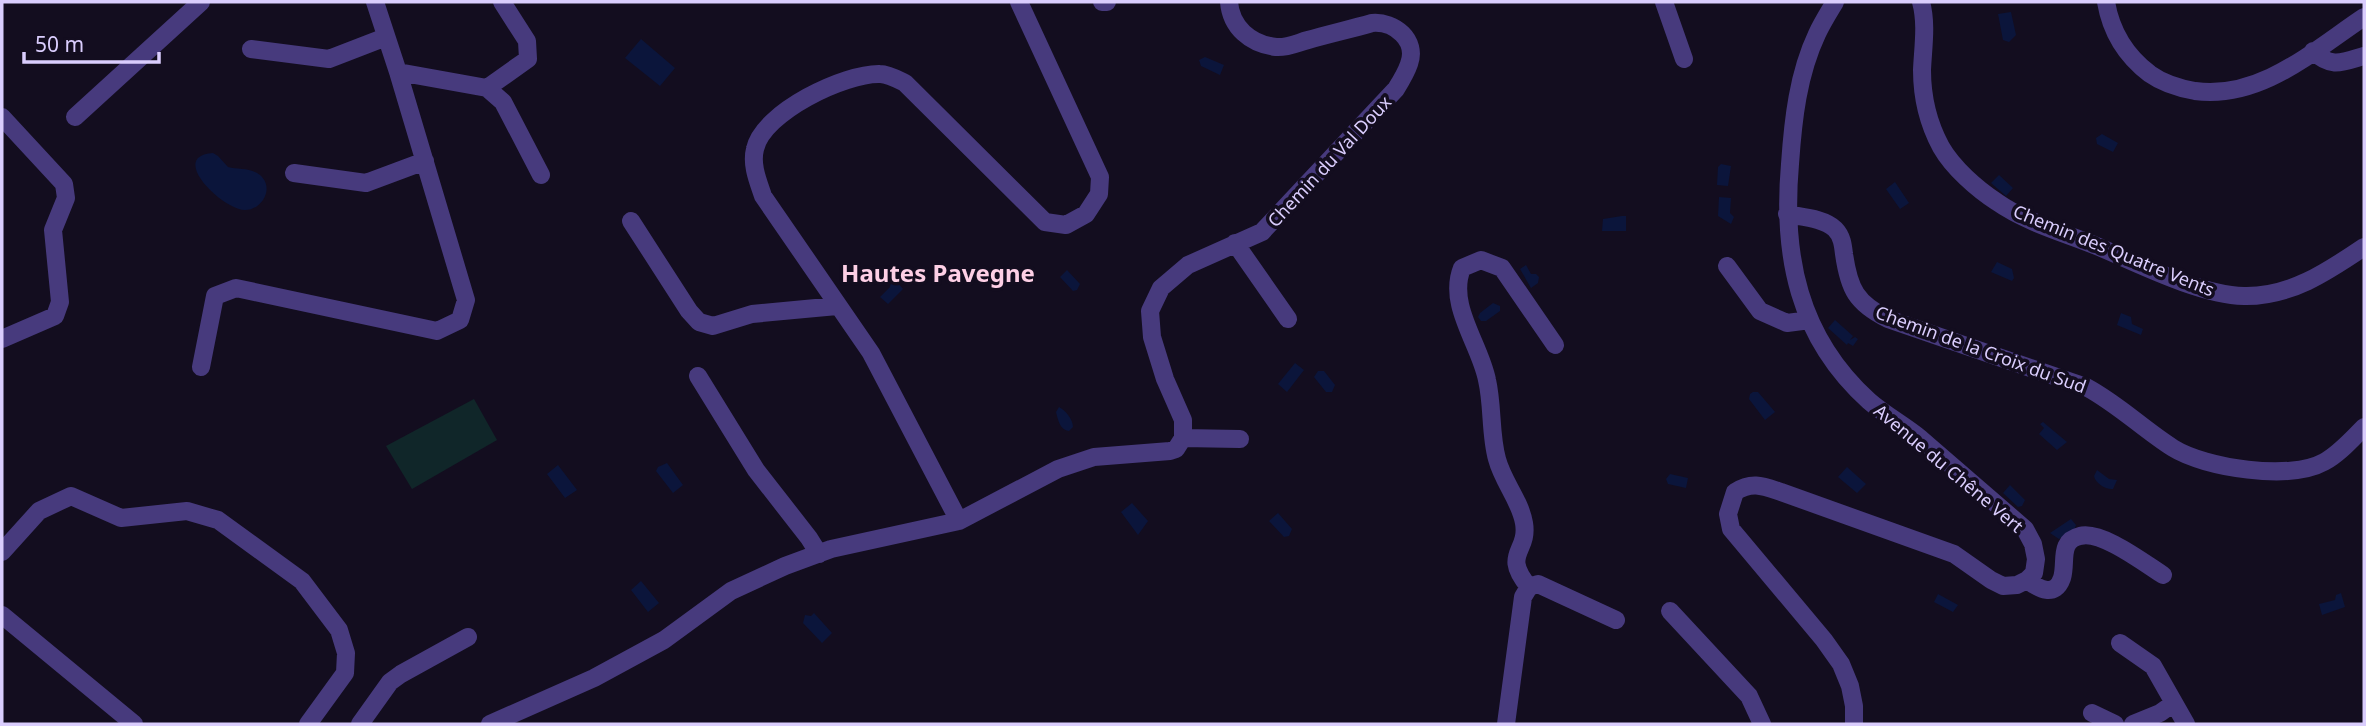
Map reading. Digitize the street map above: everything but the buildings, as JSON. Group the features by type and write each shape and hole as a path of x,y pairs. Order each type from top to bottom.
{"street":[{"path":"75,117 201,2"},
{"path":"201,367 215,296 236,288 437,331 460,320 466,300 375,2"},
{"path":"487,88 528,59 527,41 502,2"},
{"path":"959,521 871,353 763,196 754,170 755,149 762,132 779,115 835,82 858,75 883,73 905,83 1045,222 1066,225 1086,214 1099,194 1100,177 1020,2"},
{"name":"Chemin du Val Doux","path":"1183,438 1183,420 1152,337 1150,311 1161,288 1188,265 1262,232 1396,89 1410,63 1411,53 1402,34 1396,27 1385,22 1277,47 1263,44 1241,32 1232,17 1229,2"},
{"path":"1664,2 1684,59"},
{"name":"Avenue du Chêne Vert","path":"1835,2 1816,34 1796,103 1787,214 1788,239 1798,291 1822,346 1844,375 1870,401 1918,437 2025,530 2033,544 2035,559 2034,573 2027,580"},
{"name":"Chemin des Quatre Vents","path":"1921,2 1925,23 1923,99 1941,148 1975,185 2016,214 2184,281 2216,292 2243,296 2269,294 2298,286 2323,274 2364,247"},
{"path":"2106,2 2109,20 2124,48 2144,69 2161,82 2183,89 2215,93 2239,90 2290,67 2364,18"},
{"path":"251,49 329,59 386,37"},
{"path":"2313,51 2322,61 2333,63 2364,56"},
{"path":"398,72 487,88 503,102 541,175"},
{"path":"2,117 64,184 66,198 53,230 60,302 55,316 2,339"},
{"path":"294,173 366,183 425,162"},
{"name":"Chemin de la Croix du Sud","path":"1787,214 1820,221 1834,228 1842,241 1846,268 1857,298 1871,311 2086,387 2108,399 2175,450 2200,460 2228,467 2304,470 2322,464 2334,456 2364,428"},
{"path":"631,221 689,311 699,322 713,326 775,310 800,311 837,306"},
{"path":"1235,243 1288,318"},
{"path":"1530,587 1518,570 1515,558 1523,540 1525,526 1497,462 1487,377 1459,298 1458,279 1462,268 1481,260 1502,268 1555,345"},
{"path":"1727,266 1760,311 1787,324 1810,320"},
{"path":"698,376 756,470 819,554"},
{"path":"490,724 594,678 664,640 731,591 785,566 819,554 959,521 1058,469 1094,457 1170,451 1176,449 1183,438 1240,439"},
{"path":"1854,724 1850,686 1841,664 1731,529 1728,514 1735,492 1745,486 1758,484 1954,554 2003,586 2017,585 2027,580 2040,590 2048,591 2056,586 2062,578 2064,549 2070,540 2082,535 2098,536 2163,575"},
{"path":"2,552 39,511 71,496 121,517 187,511 218,520 302,581 339,630 346,653 345,673 308,724"},
{"path":"1506,724 1523,597 1530,587 1538,584 1616,620"},
{"path":"1670,611 1749,696 1762,724"},
{"path":"2,615 134,724"},
{"path":"360,724 390,682 468,637"},
{"path":"2120,643 2153,666 2186,724"},
{"path":"2133,724 2160,713 2174,703"},
{"path":"2092,713 2115,724"}],"green space":[{"path":"474,399 497,440 412,489 386,446"}],"water":[{"path":"2011,12 2016,35 2009,42 2003,40 1998,14"},
{"path":"641,39 675,68 660,86 625,58"},
{"path":"1205,57 1224,65 1220,75 1201,66 1199,60"},
{"path":"2102,134 2118,143 2113,152 2097,144 2096,138"},
{"path":"213,153 228,167 260,175 264,180 266,192 257,206 245,210 235,208 203,183 196,163 200,156"},
{"path":"1721,164 1731,166 1728,186 1717,185 1718,167"},
{"path":"1999,175 2013,188 2006,196 1991,183"},
{"path":"1895,182 1909,203 1900,209 1886,189"},
{"path":"1719,197 1731,198 1730,213 1734,217 1731,224 1718,216"},
{"path":"1626,216 1626,231 1602,231 1603,219"},
{"path":"1997,262 2012,269 2012,281 1991,272"},
{"path":"1526,265 1531,274 1539,277 1538,283 1531,288 1520,269"},
{"path":"1067,270 1080,284 1077,290 1073,291 1060,277"},
{"path":"892,276 903,289 888,304 880,297 890,287"},
{"path":"1493,303 1500,306 1500,311 1486,321 1481,321 1478,317 1480,313"},
{"path":"2121,313 2131,317 2132,324 2143,329 2141,335 2117,325"},
{"path":"1835,320 1853,336 1850,340 1855,337 1858,339 1853,346 1848,343 1847,345 1828,328"},
{"path":"1295,363 1304,370 1287,392 1278,384"},
{"path":"1318,371 1324,371 1335,385 1332,392 1326,392 1314,377"},
{"path":"1753,392 1758,392 1775,412 1765,420 1749,399"},
{"path":"1059,407 1072,421 1073,427 1069,431 1061,427 1056,412"},
{"path":"2043,422 2067,442 2057,450 2039,434 2044,428 2040,424"},
{"path":"667,463 683,485 673,493 656,471"},
{"path":"558,465 577,490 565,498 547,474"},
{"path":"1847,467 1866,484 1857,493 1838,477"},
{"path":"2097,470 2109,479 2117,480 2113,489 2096,481 2094,476"},
{"path":"1670,474 1688,478 1686,488 1668,484 1666,479"},
{"path":"2010,485 2025,500 2022,506 2018,507 2003,493"},
{"path":"1132,503 1148,521 1138,535 1121,512"},
{"path":"1278,513 1292,529 1289,536 1284,537 1269,521"},
{"path":"2071,519 2076,525 2075,528 2059,539 2050,533"},
{"path":"641,581 659,603 648,612 631,590"},
{"path":"2341,593 2345,607 2322,615 2319,604 2335,600 2336,595"},
{"path":"1938,594 1958,605 1953,612 1934,602"},
{"path":"814,613 832,633 822,643 803,623 805,615 811,616"}],"district":[{"name":"Hautes Pavegne","path":"938,272"}]}
